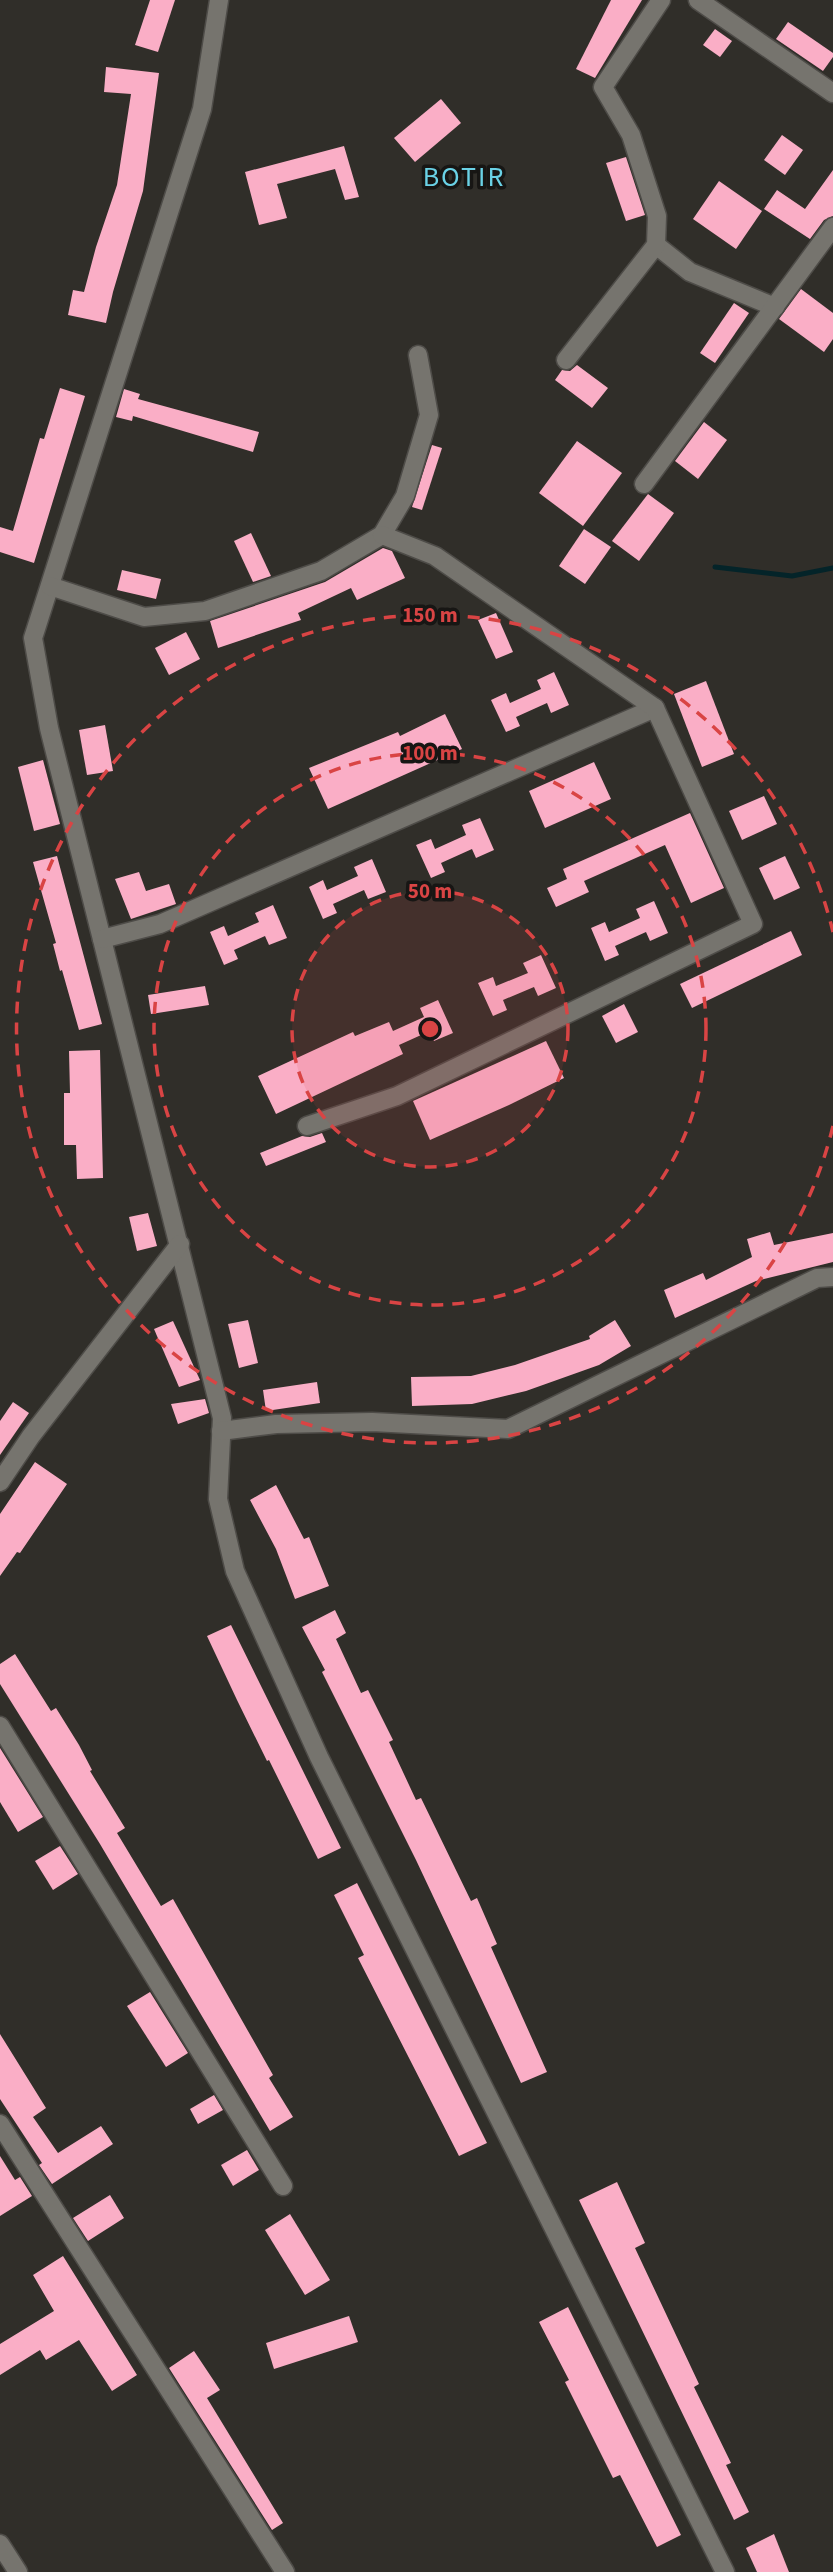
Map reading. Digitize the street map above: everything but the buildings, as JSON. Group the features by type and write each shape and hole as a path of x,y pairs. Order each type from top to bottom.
{"street":[{"path":"219,0 202,109 33,638 49,728 222,1418 218,1499 235,1571 319,1757 725,2572"},
{"path":"566,360 656,245 657,216 631,135 603,87 661,0"},
{"path":"698,0 833,93"},
{"path":"644,484 833,228"},
{"path":"656,245 690,272 775,307"},
{"path":"50,586 144,617 205,611 321,571 382,535 405,496 429,415 418,355"},
{"path":"307,1126 397,1096 753,924 655,708 435,556 382,535"},
{"path":"102,939 159,924 655,708"},
{"path":"0,1482 31,1436 180,1244"},
{"path":"221,1431 276,1424 372,1422 508,1429 817,1278 833,1277"},
{"path":"0,1726 283,2186"},
{"path":"0,2123 285,2572"},
{"path":"0,2544 18,2572"}],"waterway":[{"path":"715,567 792,576 833,568"}],"district":[{"name":"BOTIR","path":"464,176"}]}
